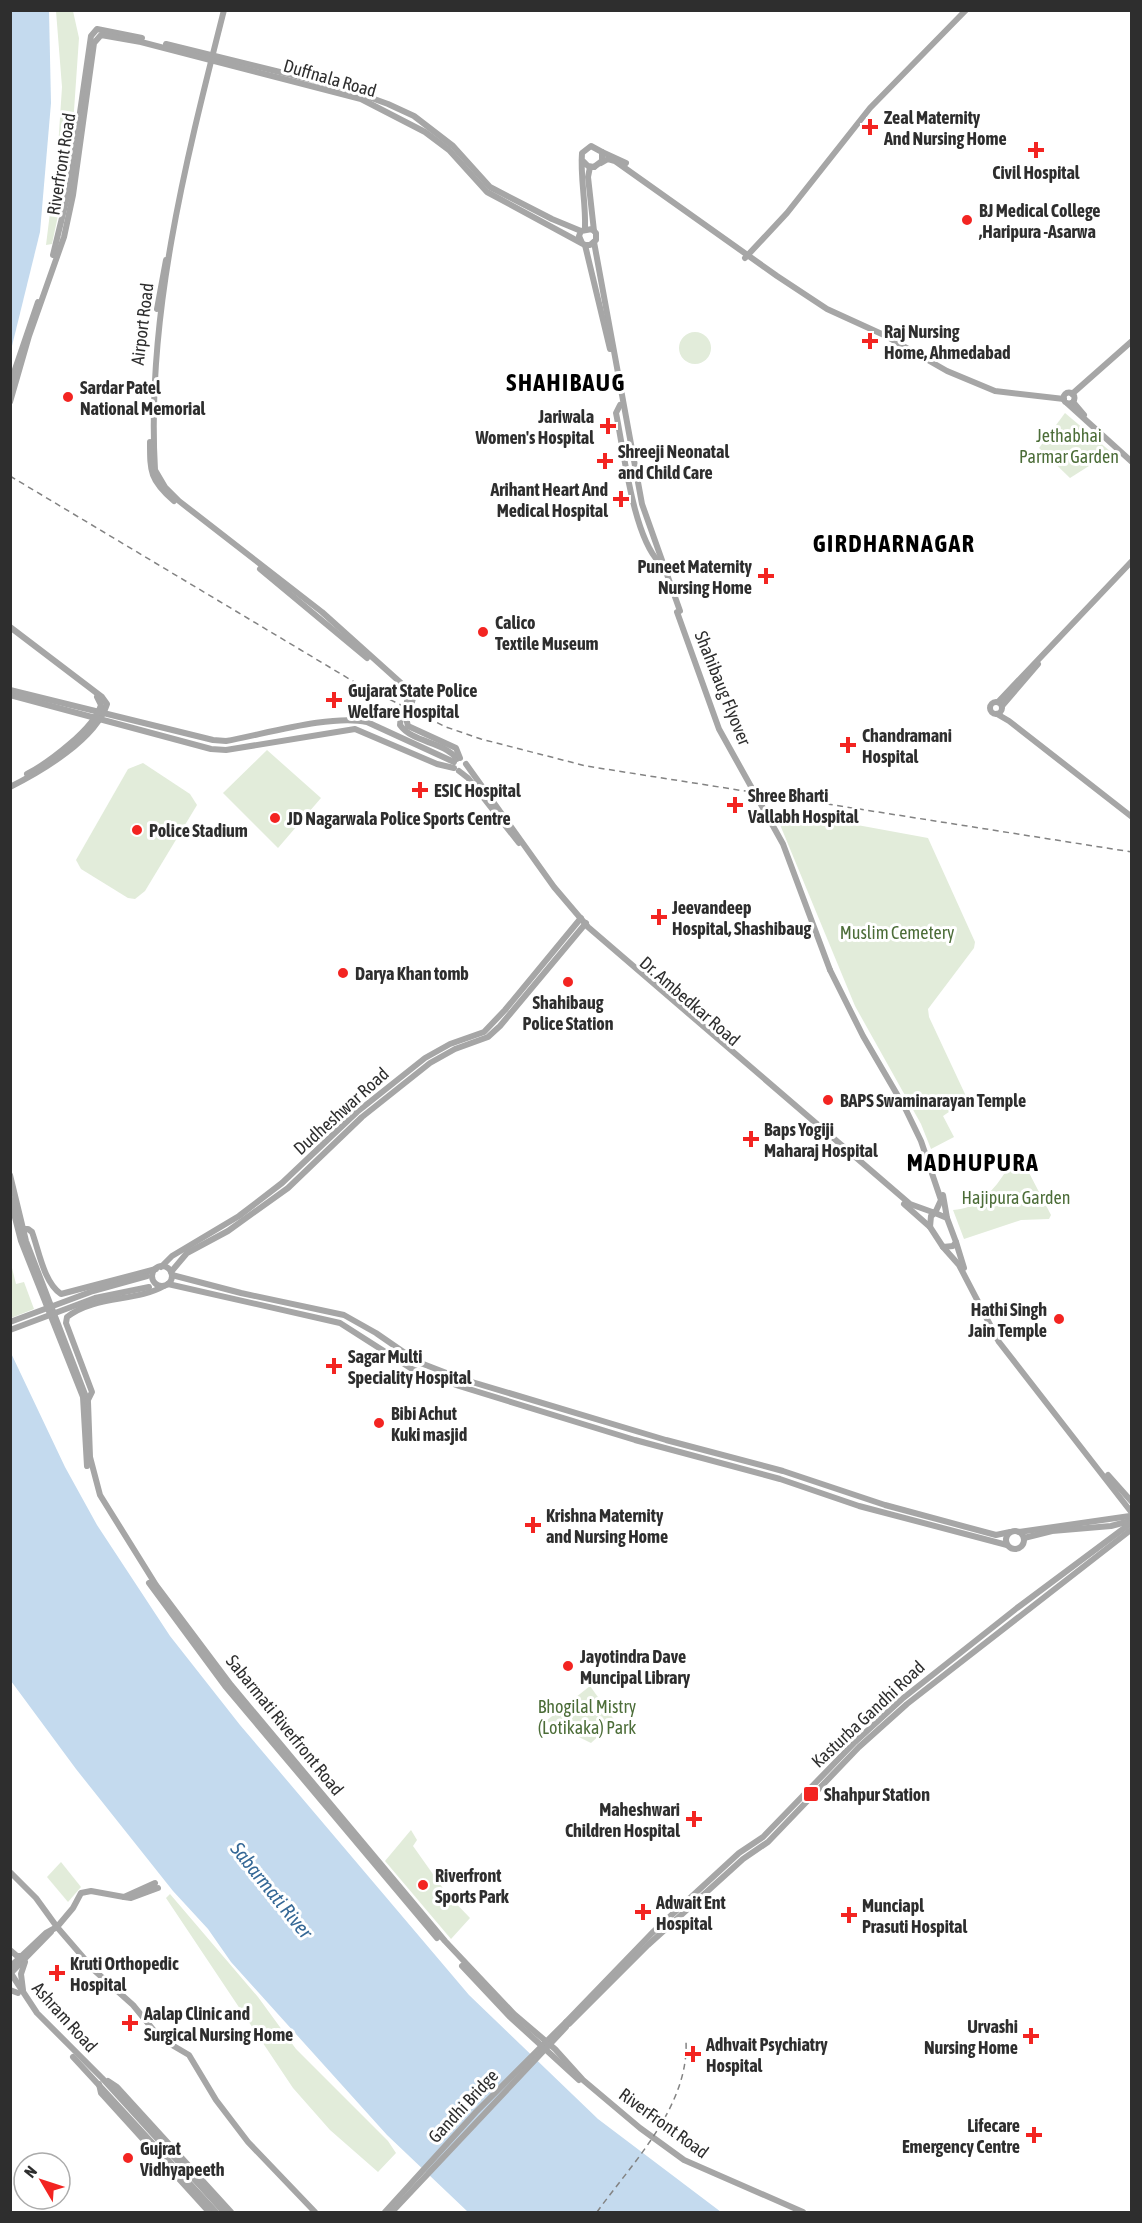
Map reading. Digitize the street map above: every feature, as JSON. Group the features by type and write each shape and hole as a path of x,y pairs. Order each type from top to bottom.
{"main road":[{"name":"Airport Road","path":"222,10 174,216 154,326 150,471 161,490 177,504 366,655 405,691 408,696 408,708"},
{"path":"749,254 881,90 961,10"},
{"path":"749,254 870,108 966,10"},
{"name":"Riverfront Road","path":"10,384 58,241 69,189 91,36 97,29 105,29 210,58"},
{"name":"Riverfront Road","path":"10,402 29,336 64,237 73,195 96,39 101,34 210,58"},
{"path":"210,58 341,87 397,108 414,116 453,146 490,187 561,224 594,231"},
{"name":"Duffnala Road","path":"210,58 361,99 385,110 425,132 449,150 487,192 583,244"},
{"path":"674,600 639,505 605,321 583,244 579,238 583,230 582,153 588,147 594,146 602,152 617,157 749,254"},
{"path":"601,163 602,152"},
{"path":"674,600 642,504 594,242 596,236 588,171 608,159 615,161 749,254 828,305 873,325 949,368 997,387 1069,399 1131,456"},
{"path":"582,160 588,166 594,167"},
{"path":"583,244 594,242"},
{"path":"1069,399 1131,343"},
{"path":"1069,399 1131,462"},
{"path":"1131,563 1000,708 1010,721 1131,818"},
{"name":"Shahibaug Flyover","path":"674,600 722,728 785,842 837,983"},
{"path":"10,629 98,698 101,703 101,712 96,719 65,753 36,774 10,785"},
{"path":"10,690 200,738 226,741 356,720 457,764"},
{"path":"10,695 198,747 226,750 355,729 431,761 457,764"},
{"path":"404,717 400,725 405,731 449,751 457,764"},
{"name":"Dr. Ambedkar Road","path":"457,764 464,769 466,764 554,887 582,922 694,1021 910,1204 947,1218"},
{"name":"Dr. Ambedkar Road","path":"457,764 492,806 551,889 582,922 687,1020 930,1227 959,1265 999,1342 1131,1518"},
{"name":"Dudheshwar Road","path":"163,1285 187,1253 308,1172 362,1117 430,1063 455,1049 488,1037 510,1014 582,922"},
{"path":"837,983 921,1141 941,1200 935,1213 931,1216 930,1227"},
{"path":"837,983 923,1140 940,1185 947,1218 962,1263 1002,1340 1103,1470 1131,1502"},
{"path":"10,1175 20,1228"},
{"path":"10,1198 20,1228"},
{"name":"Dudheshwar Road","path":"154,1271 172,1256 241,1218"},
{"path":"20,1228 32,1232 49,1278 55,1290 61,1294 154,1271 241,1293 344,1315 376,1333 418,1362 462,1379 686,1446 783,1471 885,1505 996,1535 1131,1518"},
{"name":"Sabarmati Riverfront Road","path":"20,1228 77,1373 86,1402 90,1456 96,1485 156,1585 231,1685 445,1941 514,2014 555,2049"},
{"path":"943,1247 949,1248 956,1242"},
{"path":"154,1271 154,1281 163,1285 340,1323 412,1369 459,1386 635,1440 780,1479 859,1506 1018,1549 1022,1546 1024,1538"},
{"path":"10,1323 93,1291 154,1271"},
{"path":"10,1330 95,1298 163,1285"},
{"path":"86,1402 92,1392 66,1323 67,1317 104,1301 150,1292 163,1285"},
{"name":"Sabarmati Riverfront Road","path":"86,1402 85,1458 93,1488 152,1588 225,1686 377,1867 440,1941 550,2056"},
{"path":"1024,1538 1078,1528 1111,1526 1131,1518"},
{"name":"Kasturba Gandhi Road","path":"567,2023 654,1931 739,1853 763,1837 855,1742 902,1699 1131,1518"},
{"name":"Kasturba Gandhi Road","path":"567,2023 645,1947 743,1859 768,1842 859,1747 903,1707 954,1665 1131,1530"},
{"path":"1007,1545 1006,1537 1010,1532"},
{"path":"1019,1532 1024,1538"},
{"path":"10,1872 36,1898 54,1929 95,1971 133,2005 160,2038 189,2055 216,2100 248,2142 315,2212"},
{"path":"11,1971 73,1908 81,1893 91,1892 131,1898 155,1888"},
{"path":"10,1950 17,1956 24,1957"},
{"path":"10,1990 21,1994 24,1957"},
{"name":"Ashram Road","path":"11,1971 21,1994"},
{"name":"Ashram Road","path":"10,1980 101,2080"},
{"name":"Gandhi Bridge","path":"385,2212 476,2112 567,2023"},
{"name":"Gandhi Bridge","path":"392,2212 567,2023"},
{"name":"RiverFront Road","path":"555,2049 583,2080 640,2128 684,2160 803,2212"},
{"name":"RiverFront Road","path":"550,2056 637,2130 682,2162 795,2212"},
{"path":"101,2080 216,2212"},
{"path":"101,2080 101,2093 209,2212"},
{"path":"101,2080 117,2086 231,2212"},
{"path":"110,2091 224,2212"}],"green space":[{"path":"56,11 73,11 79,38 73,125 64,187 52,244 46,245 58,148 62,87"},
{"path":"695,332 707,336 711,348 707,360 695,364 683,360 679,348 683,336"},
{"name":"Jethabhai Parmar Garden","path":"1065,413 1111,452 1070,478 1039,448"},
{"name":"JD Nagarwala Police Sports Centre","path":"267,750 321,798 278,848 223,793"},
{"name":"Police Stadium","path":"143,763 190,794 197,805 145,891 135,899 128,898 81,869 76,860 128,769"},
{"name":"Muslim Cemetery","path":"770,809 928,838 975,942 974,948 928,1009 929,1017 965,1094 965,1101 943,1116 954,1137 931,1149 921,1124 855,1006 776,815"},
{"name":"Hajipura Garden","path":"1020,1165 1026,1167 1051,1215 1049,1219 1021,1220 964,1239 953,1210 962,1209 977,1202 991,1191 1007,1169"},
{"path":"11,1264 16,1284 24,1282 34,1309 11,1318"},
{"name":"Bhogilal Mistry (Lotikaka) Park","path":"590,1686 615,1721 591,1743 546,1721"},
{"name":"Riverfront Sports Park","path":"411,1830 417,1840 413,1846 447,1894 470,1918 451,1939 385,1861"},
{"path":"61,1862 81,1887 68,1902 47,1877"},
{"path":"170,1894 258,1997 296,2049 388,2141 396,2153 378,2172 330,2130 293,2088 166,1898"}],"water":[{"path":"11,10 49,11 51,103 40,232 11,350"},
{"name":"Sabarmati River","path":"10,1351 65,1467 97,1525 170,1636 240,1725 469,1995 598,2119 721,2212 468,2212 387,2135 231,1962 208,1929 173,1891 76,1769 11,1681"}],"railway":[{"path":"10,476 356,683 446,727 481,739 586,766 1132,852"},
{"path":"597,2212 642,2153 669,2110 685,2065 686,2041"}],"place":[{"name":"Zeal Maternity And Nursing Home","path":"870,127"},
{"name":"Civil Hospital","path":"1036,150"},
{"name":"BJ Medical College ,Haripura -Asarwa","path":"967,220"},
{"name":"Raj Nursing Home, Ahmedabad","path":"870,341"},
{"name":"Sardar Patel National Memorial","path":"68,397"},
{"name":"Jariwala Women's Hospital","path":"608,426"},
{"name":"Shreeji Neonatal and Child Care","path":"605,461"},
{"name":"Arihant Heart And Medical Hospital","path":"621,499"},
{"name":"Puneet Maternity Nursing Home","path":"766,576"},
{"name":"Calico Textile Museum","path":"483,632"},
{"name":"Gujarat State Police Welfare Hospital","path":"334,700"},
{"name":"Chandramani Hospital","path":"848,745"},
{"name":"ESIC Hospital","path":"420,790"},
{"name":"Shree Bharti Vallabh Hospital","path":"735,805"},
{"name":"JD Nagarwala Police Sports Centre","path":"275,818"},
{"name":"Police Stadium","path":"137,830"},
{"name":"Jeevandeep Hospital, Shashibaug","path":"659,917"},
{"name":"Darya Khan tomb","path":"343,973"},
{"name":"Shahibaug Police Station","path":"568,982"},
{"name":"BAPS Swaminarayan Temple","path":"828,1100"},
{"name":"Baps Yogiji Maharaj Hospital","path":"751,1139"},
{"name":"Hathi Singh Jain Temple","path":"1059,1319"},
{"name":"Sagar Multi Speciality Hospital","path":"334,1366"},
{"name":"Bibi Achut Kuki masjid","path":"379,1423"},
{"name":"Krishna Maternity and Nursing Home","path":"533,1525"},
{"name":"Jayotindra Dave Muncipal Library","path":"568,1666"},
{"name":"Shahpur Station","path":"811,1794"},
{"name":"Maheshwari Children Hospital","path":"694,1819"},
{"name":"Riverfront Sports Park","path":"423,1885"},
{"name":"Adwait Ent Hospital","path":"643,1912"},
{"name":"Munciapl Prasuti Hospital","path":"849,1915"},
{"name":"Kruti Orthopedic Hospital","path":"57,1973"},
{"name":"Aalap Clinic and Surgical Nursing Home","path":"130,2023"},
{"name":"Urvashi Nursing Home","path":"1031,2036"},
{"name":"Adhvait Psychiatry Hospital","path":"693,2054"},
{"name":"Lifecare Emergency Centre","path":"1034,2135"},
{"name":"Gujrat Vidhyapeeth","path":"128,2158"}],"district":[{"name":"SHAHIBAUG","path":"566,382"},
{"name":"GIRDHARNAGAR","path":"894,543"},
{"name":"MADHUPURA","path":"973,1162"}]}
